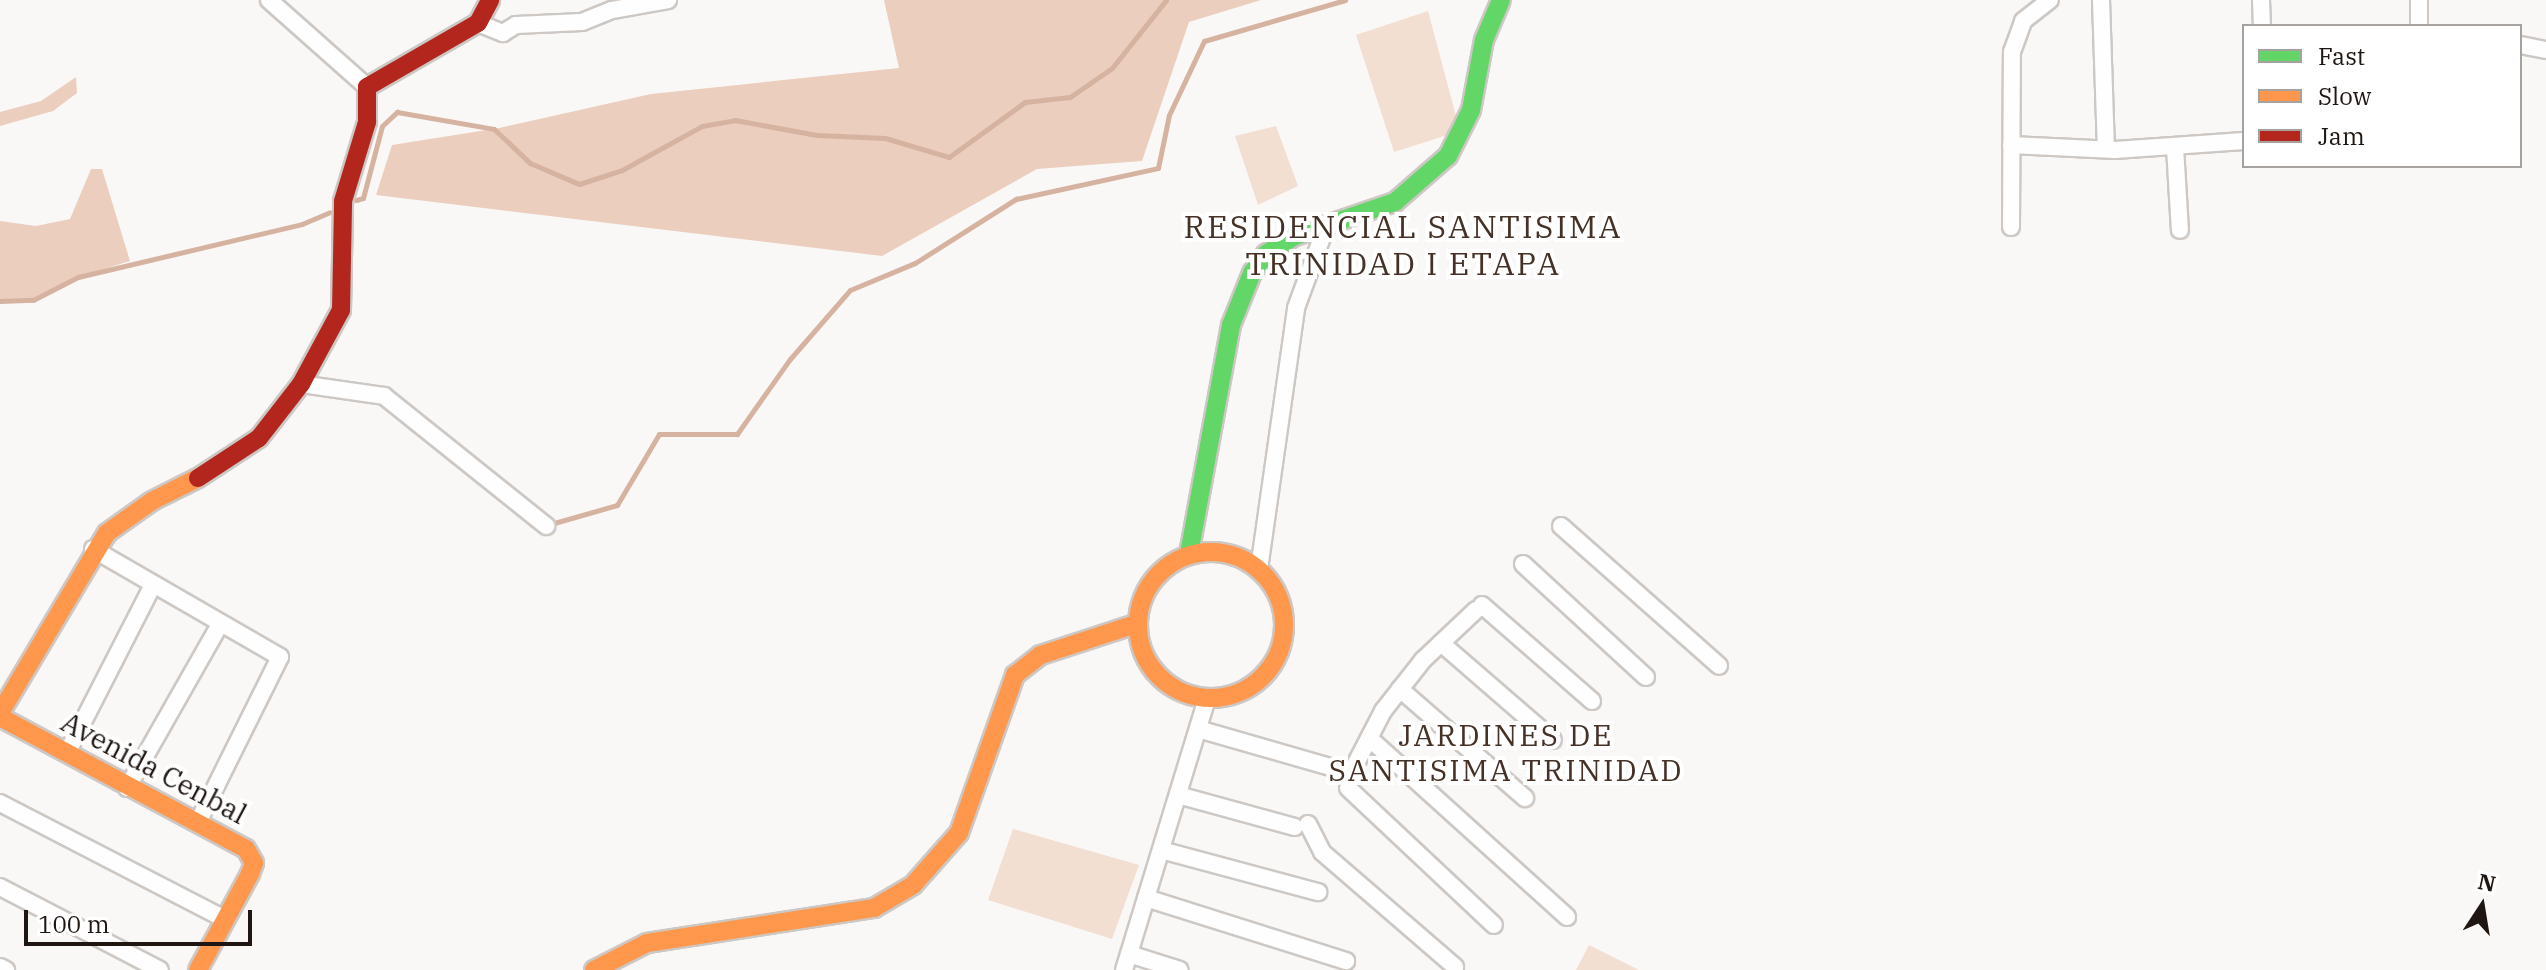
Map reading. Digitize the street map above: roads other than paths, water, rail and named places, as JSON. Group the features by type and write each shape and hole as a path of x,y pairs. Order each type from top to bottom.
{"street":[{"path":"0,715 93,549 152,501 211,472 259,438 301,384 341,310 343,201 367,122 367,87 269,0"},
{"path":"367,87 478,23 490,0"},
{"path":"478,23 503,33 516,25 582,22 612,10 668,0"},
{"path":"1189,554 1236,307 1266,254 1306,231 1325,229 1395,202 1448,156 1471,110 1484,40 1501,0"},
{"path":"2011,227 2015,37 2023,21 2050,0"},
{"path":"2101,0 2106,147"},
{"path":"2261,0 2262,24"},
{"path":"2419,0 2419,24"},
{"path":"2522,45 2546,50"},
{"path":"2011,145 2175,147 2242,141"},
{"path":"2175,147 2180,230"},
{"path":"1259,569 1213,551 1189,554 1156,575 1145,591 1136,624 1139,646 1165,683 1207,699 1247,689 1261,679 1280,650 1284,613 1259,569 1296,308 1325,229"},
{"path":"301,384 384,396 546,526"},
{"path":"1561,526 1719,666"},
{"path":"93,549 152,587 280,657 198,822"},
{"path":"1523,564 1646,677"},
{"path":"67,753 152,587"},
{"path":"1198,729 1341,773 1351,773 1400,689 1441,643 1479,608 1592,701"},
{"path":"127,788 220,624"},
{"path":"594,970 647,943 874,908 913,885 959,833 1015,675 1041,655 1136,624"},
{"path":"1441,643 1553,740"},
{"path":"1400,689 1525,798"},
{"path":"1180,970 1127,962 1207,699"},
{"name":"Avenida Cenbal","path":"0,715 127,788 246,849 254,863 198,970"},
{"path":"1369,738 1567,917"},
{"path":"1348,788 1494,925"},
{"path":"1178,795 1301,825 1322,852 1455,967"},
{"path":"0,803 225,919"},
{"path":"1161,850 1318,892"},
{"path":"0,887 160,970"},
{"path":"1146,898 1346,961"},
{"path":"0,967 6,970"}],"waterway":[{"path":"356,200 363,198 382,126 397,112 494,129 530,163 579,184 622,170 702,126 735,120 817,135 885,138 949,157 1025,102 1070,97 1112,68 1166,0"},
{"path":"547,525 617,505 659,434 737,434 790,359 850,290 915,263 1016,199 1158,168 1169,115 1204,41 1345,0"},
{"path":"0,301 33,300 78,277 302,224 330,212"}],"district":[{"name":"RESIDENCIAL SANTISIMA TRINIDAD I ETAPA","path":"1403,246"},
{"name":"JARDINES DE SANTISIMA TRINIDAD","path":"1506,752"}]}
